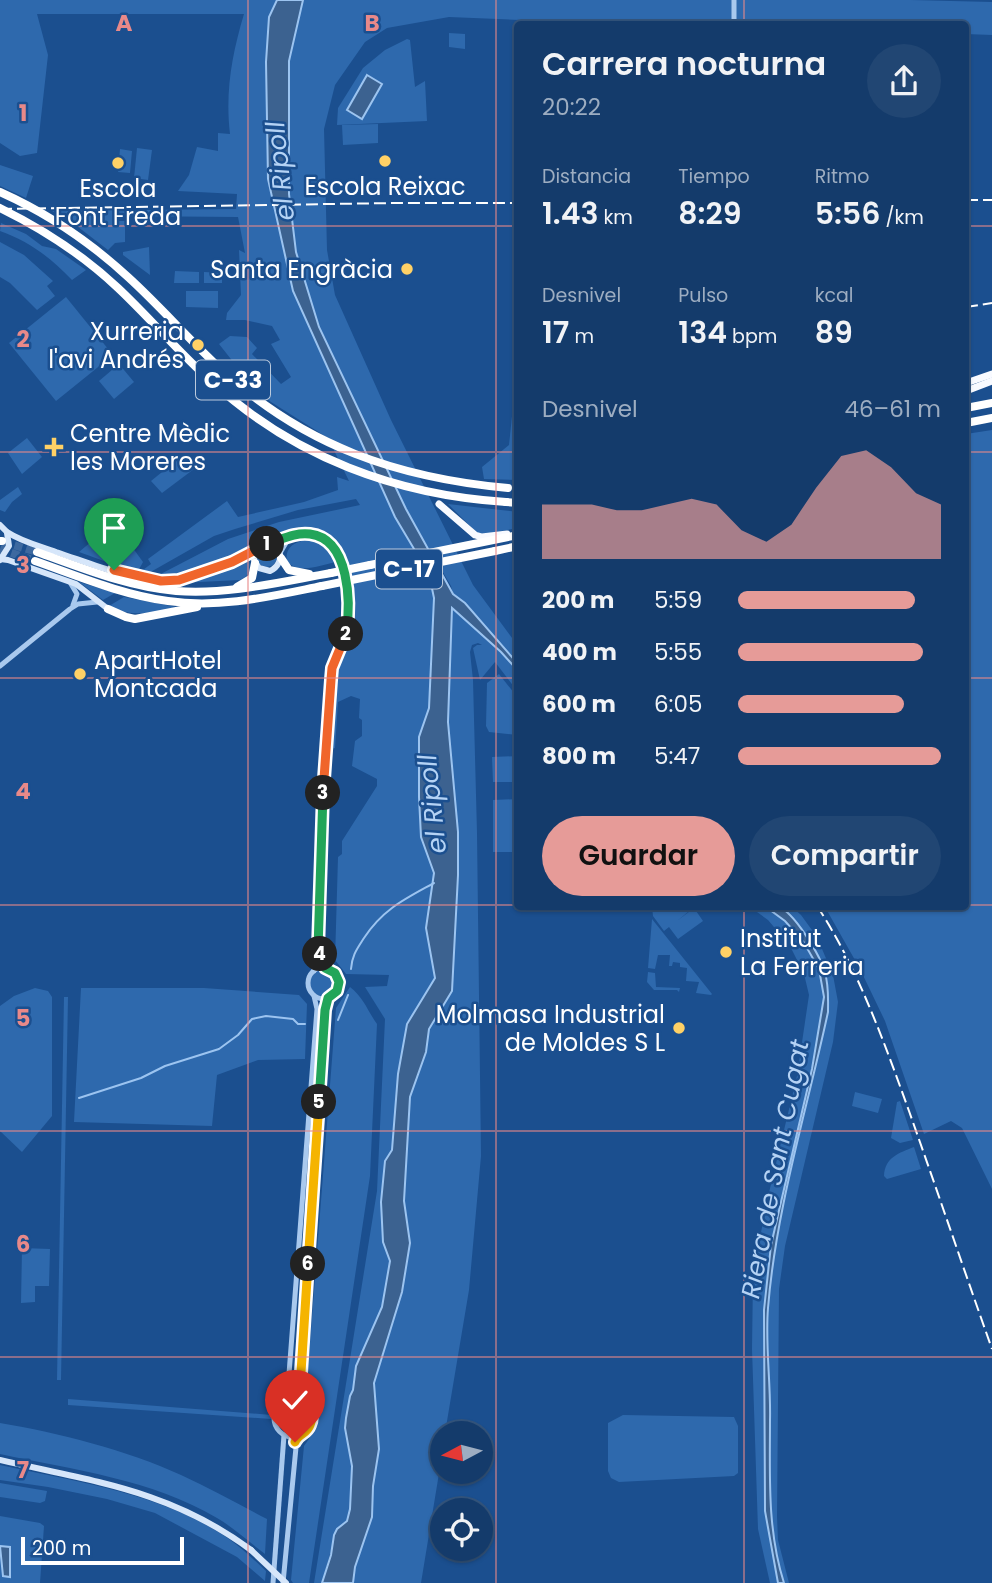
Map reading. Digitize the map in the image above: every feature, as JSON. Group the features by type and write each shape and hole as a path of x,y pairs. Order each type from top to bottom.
{"highway":[{"name":"C-33","path":"0,192 47,216 95,248 129,277 222,371 268,408 293,424 349,452 402,471 456,482 514,488"},
{"name":"C-33","path":"0,208 48,234 86,261 119,290 212,383 262,423 288,439 333,463 376,480 455,498 514,503"},
{"path":"969,382 992,374"},
{"path":"969,390 992,381"},
{"path":"969,407 992,403"},
{"path":"969,422 992,418"},
{"path":"439,504 475,535 482,537 514,533"},
{"name":"C-17","path":"514,534 319,575 231,590 178,591 148,587 36,557 149,598 210,603 252,600 514,547"},
{"path":"280,555 284,565 293,572 319,575"},
{"path":"231,590 252,578 255,562"},
{"name":"C-17","path":"108,609 135,619 210,603"}],"main road":[{"path":"0,525 6,532 32,544 103,568 161,581 179,580 208,572 268,544 274,546 280,555 278,565 270,571 262,570 255,562 255,551"},
{"path":"6,532 9,546 0,559 69,581 108,609"},
{"path":"0,1460 119,1486 154,1497 208,1521 251,1550 284,1583"}],"street":[{"path":"734,0 734,21"},
{"path":"268,544 290,536 312,534 325,539 335,548 342,561 348,612 346,633 332,668 331,680 324,773 318,949 308,985 317,1009 287,1401"},
{"path":"280,555 290,536"},
{"path":"69,581 77,596 70,609"},
{"path":"0,666 70,609 78,604 97,602"},
{"path":"318,949 325,968"},
{"path":"302,1401 287,1401 276,1410 274,1419 277,1428 285,1435 297,1437 308,1429 312,1420 310,1410 302,1401 300,1374 325,1010 328,998 337,991 339,982 335,973 325,968 314,971"},
{"path":"314,996 328,998"},
{"path":"273,1583 285,1435"},
{"path":"284,1583 297,1437"}],"shaded area":[{"path":"0,0 277,0 269,17 266,62 268,179 293,291 395,517 429,574 434,598 429,708 419,737 419,797 421,837 434,873 426,928 435,978 407,1024 398,1074 392,1150 385,1161 381,1202 383,1242 390,1261 382,1307 356,1366 346,1418 345,1428 352,1466 350,1509 347,1522 337,1529 322,1583 314,1583 377,1191 385,1019 365,987 387,986 389,975 346,974 335,960 338,857 342,854 342,841 377,786 377,779 352,766 355,741 362,736 360,699 351,696 338,702 335,748 331,749 335,680 354,625 351,582 340,548 332,538 322,532 309,530 280,534 262,540 244,553 210,569 175,577 153,578 228,539 279,522 360,505 356,499 298,510 235,529 214,536 147,574 140,572 151,564 148,559 227,501 238,517 304,502 338,490 337,477 349,481 328,438 271,402 253,387 219,344 230,336 247,337 257,348 252,354 281,384 291,377 271,344 280,340 272,326 245,320 226,320 227,313 241,295 239,250 245,253 238,217 119,216 117,221 125,221 125,242 115,243 108,250 69,220 52,211 236,209 237,194 178,191 189,175 197,147 218,151 218,133 230,134 228,103 231,73 244,14 37,14 48,55 37,153 20,156 0,143"},
{"path":"303,0 992,2 992,35 969,34 969,21 546,21 449,17 387,28 365,42 335,85 324,129 327,250 335,295 391,420 473,585 514,641 514,659 465,603 453,594 451,586 406,509 319,327 296,252 289,194 289,61"},
{"path":"449,33 465,34 465,49 449,47"},
{"path":"410,40 415,87 425,81 427,121 337,125 338,108 363,68 385,50"},
{"path":"378,124 378,143 343,145 342,125"},
{"path":"137,148 152,150 148,180 134,178"},
{"path":"120,149 132,151 130,173 118,172"},
{"path":"0,165 33,176 26,198 0,186"},
{"path":"1,223 26,234 42,246 56,249 86,270 72,280 39,251 0,231"},
{"path":"0,242 24,255 53,281 47,286 55,296 37,310 10,283 0,277"},
{"path":"149,247 150,275 123,255 123,252"},
{"path":"175,271 199,272 199,283 174,283"},
{"path":"204,272 222,273 222,283 204,283"},
{"path":"186,291 218,291 218,308 186,307"},
{"path":"66,297 113,355 56,401 9,343"},
{"path":"119,364 134,382 114,399 99,381"},
{"path":"514,397 514,480 484,479 482,467 509,445"},
{"path":"992,430 992,1189 962,1128 951,1121 924,1134 885,1021 827,910 969,910 969,434"},
{"path":"27,438 42,457 22,474 8,453"},
{"path":"183,455 194,469 162,493 151,481"},
{"path":"18,487 22,494 5,512 0,510 0,500"},
{"path":"448,504 514,512 514,529 479,535"},
{"path":"104,531 122,533 143,562 137,573 79,552"},
{"path":"305,540 323,546 336,562 310,568 292,565 287,561 289,549"},
{"path":"263,547 271,547 277,557 271,567 263,567 257,561 257,553"},
{"path":"249,558 249,572 240,580 179,583 214,573"},
{"path":"79,582 115,593 103,600"},
{"path":"124,597 176,607 134,613 109,606"},
{"path":"452,608 514,667 514,687 495,662 480,680 473,648 482,645 478,643 472,645 470,652 477,833 481,1156 469,1290 447,1421 430,1421 430,1484 437,1484 435,1498 430,1498 430,1528 421,1583 353,1583 355,1567 372,1517 373,1486 379,1449 374,1383 402,1292 410,1243 404,1201 410,1097 426,1052 429,1029 452,991 458,832 448,722"},
{"path":"499,674 514,693 514,735 489,732 486,726 487,683"},
{"path":"514,756 514,782 493,782 492,757"},
{"path":"514,799 514,852 493,852 493,800"},
{"path":"652,910 690,910 677,921 695,910 703,921 678,939 669,927 664,931 653,916"},
{"path":"754,910 770,910 785,921 803,941 819,969 824,997 812,1069 771,1245 764,1310 765,1511 778,1583 770,1583 758,1529 752,1349 753,1277 766,1205 797,1076 809,995 804,974 790,946 768,920"},
{"path":"781,910 795,910 817,937 833,975 838,1002 833,1042 785,1246 779,1289 777,1516 778,1540 789,1583 784,1583 772,1523 768,1309 778,1234 793,1159 828,1012 827,979 824,970 814,950 793,921"},
{"path":"652,919 711,995 696,993 699,982 686,981 687,968 680,967 680,963 673,962 672,966 669,966 670,955 658,955 655,969 648,968"},
{"path":"323,970 332,974 336,983 332,992 323,996 314,992 310,983 314,974"},
{"path":"648,972 655,973 656,987 680,988 679,992 654,990 647,982"},
{"path":"350,987 377,1024 370,1176 309,1583 293,1583 291,1580 304,1446 313,1432 316,1420 306,1394 336,1008"},
{"path":"35,988 48,991 52,997 52,1116 22,1152 0,1131 0,1006 14,996"},
{"path":"81,988 204,988 299,995 307,1004 305,1059 258,1060 217,1075 212,1126 74,1122"},
{"path":"64,997 68,997 61,1380 57,1380"},
{"path":"855,1092 882,1099 878,1113 852,1106"},
{"path":"900,1101 913,1140 900,1143 891,1138 897,1102"},
{"path":"914,1147 921,1169 887,1179 884,1176 890,1160"},
{"path":"22,1248 50,1249 49,1286 35,1286 35,1302 21,1303"},
{"path":"68,1399 272,1415 271,1419 68,1405"},
{"path":"623,1415 734,1417 738,1426 738,1473 734,1476 619,1482 611,1478 608,1471 608,1423"},
{"path":"0,1423 116,1450 203,1485 267,1519 265,1554 217,1518 166,1494 112,1477 0,1454"},
{"path":"0,1465 118,1491 176,1510 203,1523 239,1546 266,1571 265,1581 237,1557 155,1513 107,1499 0,1480"},
{"path":"0,1483 47,1491 45,1501 40,1503 0,1497"},
{"path":"0,1516 44,1526 40,1583 0,1583"}],"water":[{"name":"el Ripoll","path":"277,0 303,0 289,61 289,194 296,252 319,327 406,509 453,594 465,603 514,659 514,667 452,608 448,722 458,832 458,875 452,991 429,1029 426,1052 410,1097 404,1201 410,1243 402,1292 374,1383 379,1449 373,1486 372,1517 355,1567 353,1583 322,1583 334,1535 347,1521 350,1509 352,1466 345,1428 346,1418 356,1366 382,1307 390,1261 383,1242 381,1202 385,1161 392,1150 398,1074 407,1024 435,978 426,928 434,873 421,837 419,797 419,737 429,708 434,598 429,574 395,517 293,291 268,179 266,62 269,17"},
{"path":"367,75 382,84 362,119 347,110"},
{"path":"770,910 784,910 799,925 813,946 826,978 828,1012 778,1233 768,1308 772,1523 784,1583 778,1583 765,1511 764,1310 771,1245 812,1069 824,997 819,969 803,941 785,921"},
{"path":"0,1546 10,1547 10,1577 3,1576"}],"waterway":[{"path":"351,969 357,949 379,919 395,906 434,883"},
{"path":"338,1020 348,995"},
{"path":"79,1098 219,1049 238,1035 252,1019 266,1016 293,1019 298,1024 305,1024"}],"tunnel":[{"path":"3,542 37,552"},
{"path":"0,549 35,561"}],"railway":[{"path":"969,200 992,200"},
{"path":"0,209 514,203"},
{"path":"969,307 992,303"},
{"path":"820,910 858,980 880,1032 992,1349"}],"place":[{"name":"Escola Reixac","path":"385,161"},
{"name":"Escola Font Freda","path":"118,163"},
{"name":"Santa Engràcia","path":"407,269"},
{"name":"Xurreria l'avi Andrés","path":"198,345"},
{"name":"Centre Mèdic les Moreres","path":"54,447"},
{"name":"ApartHotel Montcada","path":"80,674"},
{"name":"Institut La Ferreria","path":"726,952"},
{"name":"Molmasa Industrial de Moldes S L","path":"679,1028"}],"route":[{"path":"114,570 152,580 179,580 208,572 263,545 303,534 325,539 335,548 342,561 348,623 343,645 332,668 324,773 318,949 325,968 335,973 339,982 337,991 328,998 325,1010 300,1388 302,1401 310,1410 312,1420 305,1433 297,1437 295,1442"}],"water label":[{"name":"Riera de Sant Cugat","path":"775,1169"}]}
